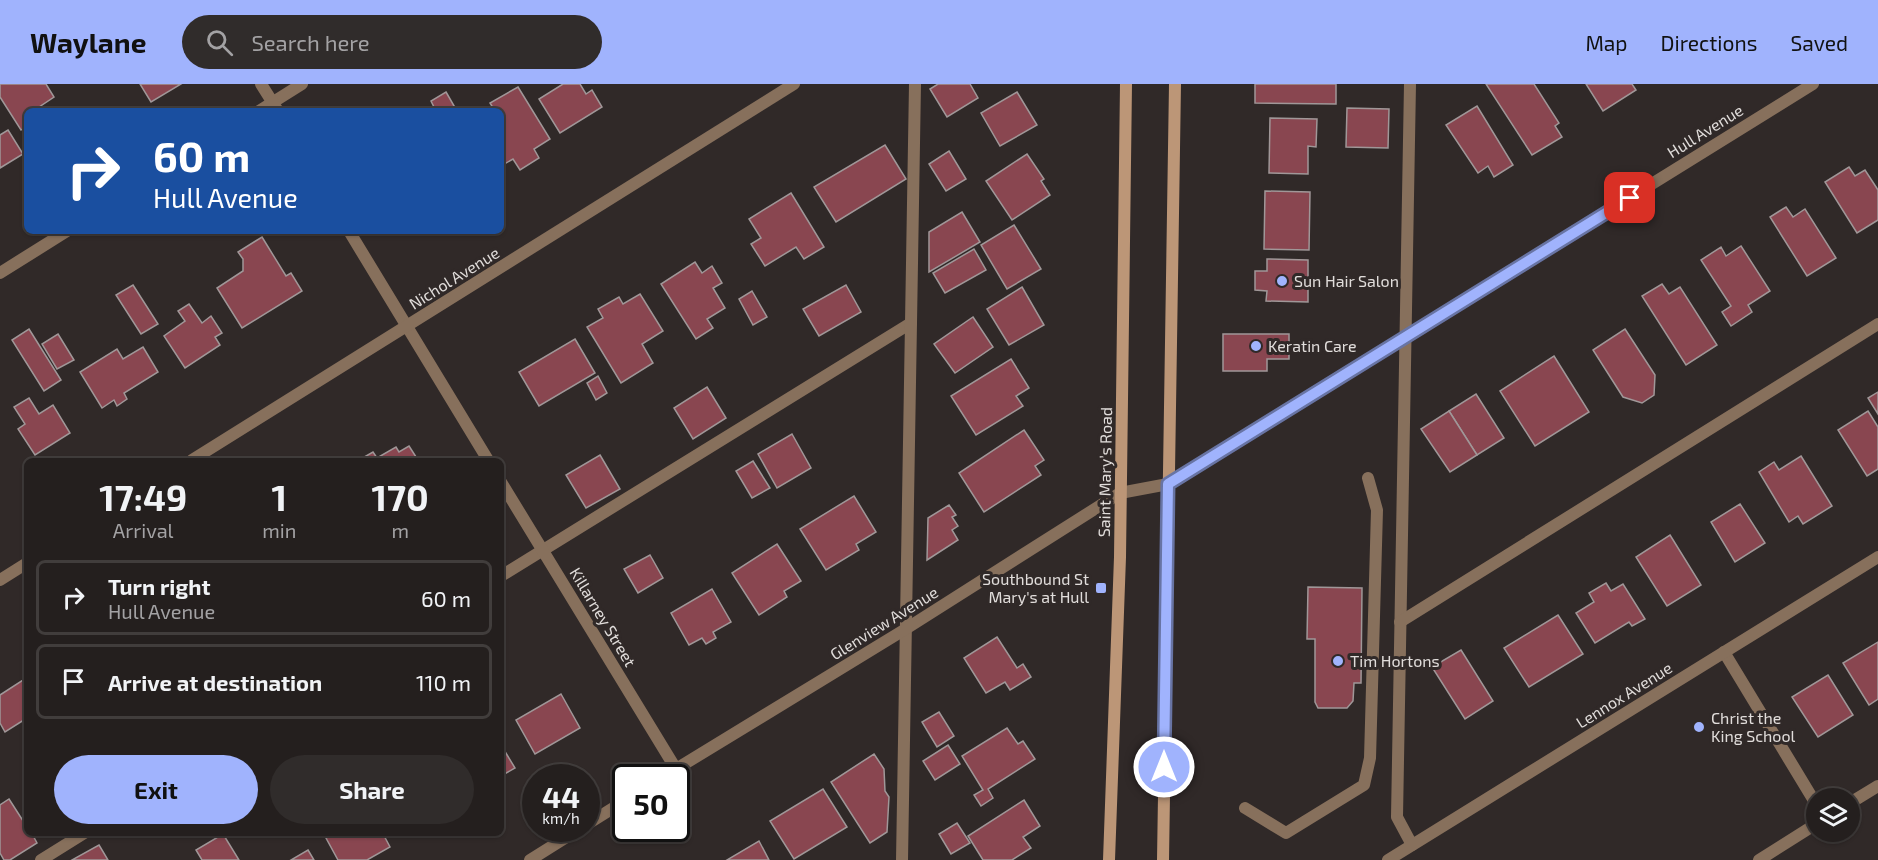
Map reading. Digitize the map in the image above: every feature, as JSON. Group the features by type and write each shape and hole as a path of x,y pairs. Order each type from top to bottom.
{"main road":[{"name":"Saint Mary’s Road","path":"1109,860 1120,493 1126,84"},
{"path":"1163,860 1175,84"}],"street":[{"path":"261,84 276,107 303,84"},
{"name":"Nichol Avenue","path":"195,458 794,84"},
{"path":"902,860 904,630 915,84"},
{"path":"1410,84 1397,817 1412,845"},
{"name":"Hull Avenue","path":"1120,493 1168,484 1812,84"},
{"path":"0,273 62,234"},
{"path":"351,234 487,458"},
{"path":"504,574 911,323"},
{"path":"1400,622 1878,324"},
{"path":"1245,808 1286,833 1364,785 1370,758 1377,510 1368,478"},
{"name":"Killarney Street","path":"504,487 673,764"},
{"name":"Glenview Avenue","path":"684,764 904,630 1120,493"},
{"name":"Lennox Avenue","path":"1388,860 1878,557"},
{"path":"0,580 24,565"},
{"path":"1724,652 1806,788"},
{"path":"1860,797 1878,786"},
{"path":"1760,860 1806,830"},
{"path":"41,860 80,836"},
{"path":"530,860 559,842"}],"building":[{"path":"0,84 46,84 54,97 38,108 24,108 24,128 21,130 0,97"},
{"path":"140,84 181,84 151,102"},
{"path":"563,84 580,84 586,94 592,90 602,107 560,133 539,99"},
{"path":"938,84 970,84 978,98 947,117 930,89"},
{"path":"1255,84 1336,84 1336,104 1255,103"},
{"path":"1486,84 1534,84 1559,123 1555,126 1562,137 1532,155"},
{"path":"1586,84 1632,84 1636,90 1603,111"},
{"path":"518,87 550,139 534,149 539,158 520,170 513,159 504,164 504,108 493,108 490,103"},
{"path":"446,92 455,108 434,108 431,101"},
{"path":"1017,92 1037,125 1000,146 981,113"},
{"path":"1477,106 1513,165 1494,177 1488,166 1478,173 1446,125"},
{"path":"1347,108 1389,109 1388,148 1346,147"},
{"path":"1270,118 1317,119 1316,147 1308,146 1308,174 1269,173"},
{"path":"8,130 23,154 0,168 0,135"},
{"path":"885,145 906,179 836,222 814,187"},
{"path":"949,151 966,179 946,191 929,164"},
{"path":"1027,154 1044,179 1041,181 1050,195 1012,220 986,181"},
{"path":"1849,167 1855,176 1865,170 1878,190 1878,220 1857,233 1825,182"},
{"path":"1265,191 1310,192 1309,250 1264,249"},
{"path":"791,193 824,247 804,259 796,247 765,266 751,244 761,238 749,219"},
{"path":"1786,207 1793,217 1805,209 1836,258 1807,276 1770,217"},
{"path":"962,212 980,242 929,272 929,232"},
{"path":"1014,225 1041,269 1007,289 981,245"},
{"path":"262,237 286,276 291,273 302,291 242,328 217,288 243,271 243,259 238,252"},
{"path":"1741,246 1770,291 1748,305 1752,312 1731,326 1722,312 1731,306 1701,260 1721,247 1726,256"},
{"path":"974,249 986,270 945,293 933,273"},
{"name":"Sun Hair Salon","path":"1267,259 1308,260 1308,302 1266,301 1267,291 1255,290 1255,271 1267,271"},
{"path":"695,262 702,273 712,266 722,283 713,288 725,308 707,319 713,328 696,339 661,284"},
{"path":"1662,284 1669,294 1680,287 1717,345 1686,365 1642,296"},
{"path":"133,285 158,324 141,334 116,295"},
{"path":"846,285 861,312 819,336 803,309"},
{"path":"1022,287 1044,325 1009,345 987,309"},
{"path":"752,291 767,317 753,325 739,299"},
{"path":"640,294 663,331 642,344 653,363 621,383 587,327 603,318 598,309 619,297 623,304"},
{"path":"189,304 202,323 211,316 222,333 215,337 220,345 185,368 164,336 185,321 178,311"},
{"path":"973,317 993,347 955,373 934,344"},
{"path":"29,329 61,380 44,391 12,340"},
{"path":"1625,329 1655,375 1654,395 1642,403 1623,397 1593,350"},
{"path":"58,334 74,360 57,369 42,344"},
{"name":"Keratin Care","path":"1223,334 1289,334 1289,359 1267,359 1267,371 1223,371"},
{"path":"575,339 595,373 539,406 519,372"},
{"path":"143,347 158,372 124,393 127,399 117,406 114,400 102,408 80,372 117,349 123,359"},
{"path":"1554,356 1589,412 1535,446 1500,391"},
{"path":"1011,359 1029,388 1016,396 1023,406 976,435 951,396"},
{"path":"598,376 607,393 596,400 587,383"},
{"path":"707,387 726,418 693,439 674,408"},
{"path":"1878,392 1878,414 1868,398"},
{"path":"1476,394 1504,438 1477,455 1449,411"},
{"path":"29,398 39,414 53,405 70,433 35,455 18,429 25,424 14,407"},
{"path":"1449,411 1477,455 1450,472 1421,429"},
{"path":"1868,411 1878,427 1878,469 1867,476 1838,430"},
{"path":"1024,430 1044,460 1035,466 1041,475 984,512 959,473"},
{"path":"792,434 811,468 777,488 758,454"},
{"path":"409,446 417,458 377,458 396,447 399,452"},
{"path":"373,452 377,458 362,458"},
{"path":"600,455 620,489 586,508 566,475"},
{"path":"1801,456 1832,506 1803,524 1798,516 1789,522 1759,472 1774,462 1779,470"},
{"path":"753,461 770,488 752,498 736,471"},
{"path":"854,496 876,532 856,544 859,550 826,570 800,529"},
{"path":"1740,504 1765,543 1735,562 1711,522"},
{"path":"949,505 956,515 952,517 958,526 952,530 958,540 927,560 928,518"},
{"path":"1670,535 1701,585 1667,606 1636,557"},
{"path":"777,544 801,581 784,591 787,597 759,615 732,573"},
{"path":"650,555 663,578 638,593 624,569"},
{"path":"1606,583 1611,591 1623,584 1645,619 1632,626 1629,622 1595,643 1576,613 1594,602 1589,593"},
{"name":"Tim Hortons","path":"1308,587 1362,588 1361,683 1354,683 1353,701 1347,708 1318,708 1315,702 1315,639 1307,639"},
{"path":"712,589 731,622 713,632 716,638 706,644 702,638 689,645 671,613"},
{"path":"1558,615 1583,654 1529,687 1504,648"},
{"path":"997,637 1017,668 1023,664 1031,677 1010,690 1005,682 986,693 964,658"},
{"path":"1878,642 1878,699 1869,705 1843,663"},
{"path":"1461,650 1493,701 1465,719 1432,667"},
{"path":"1828,675 1853,715 1818,737 1792,697"},
{"path":"24,682 24,720 5,732 0,723 0,695"},
{"path":"561,694 580,728 535,754 516,720"},
{"path":"939,712 954,736 937,747 922,722"},
{"path":"1007,728 1018,744 1023,741 1035,759 988,789 993,798 981,806 974,795 983,790 962,756"},
{"path":"948,745 960,764 935,780 923,761"},
{"path":"504,750 515,768 504,774"},
{"path":"874,754 884,769 885,791 889,797 887,832 870,843 831,782"},
{"path":"823,789 847,827 794,859 770,821"},
{"path":"9,799 24,822 24,836 33,836 37,843 10,860 4,860 0,853 0,805"},
{"path":"1024,800 1040,826 1023,837 1031,848 1012,860 983,860 968,836"},
{"path":"957,823 970,843 951,854 939,834"},
{"path":"220,836 224,836 239,860 202,860 196,850"},
{"path":"329,836 384,836 390,847 367,860 338,860 326,838"},
{"path":"759,841 769,860 727,860"},
{"path":"99,845 108,860 72,860"},
{"path":"308,850 314,860 291,860"}],"place":[{"name":"Sun Hair Salon","path":"1282,281"},
{"name":"Keratin Care","path":"1256,346"},
{"name":"Southbound St Mary's at Hull","path":"1101,588"},
{"name":"Tim Hortons","path":"1338,661"},
{"name":"Christ the King School","path":"1699,727"}],"route":[{"path":"1164,767 1168,484 1630,198"}]}
